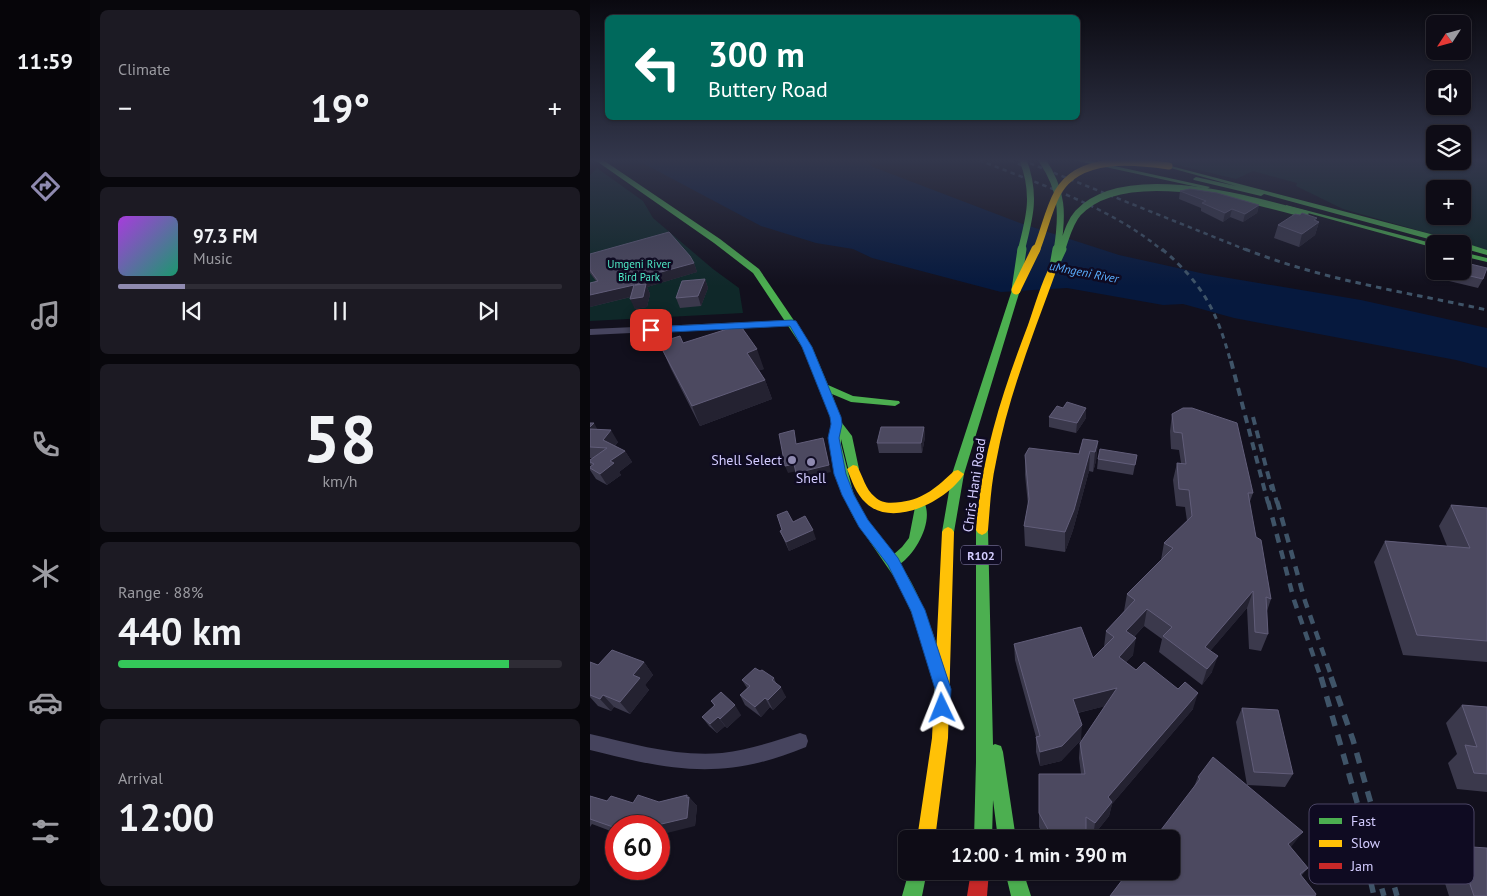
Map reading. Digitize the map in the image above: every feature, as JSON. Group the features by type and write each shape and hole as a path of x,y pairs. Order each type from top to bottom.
{"main road":[{"path":"659,202 717,241 756,271 765,282 807,347 837,424 844,433 853,468 861,489 870,500 881,507 894,508 920,505 939,493 958,474"},
{"path":"1016,290 1018,267 1034,202"},
{"path":"1016,290 1030,264 1055,202"},
{"path":"1054,266 1062,230 1062,202"},
{"path":"1054,266 1080,210 1093,202"},
{"path":"1248,202 1426,245"},
{"path":"1270,202 1426,245"},
{"path":"1289,202 1426,239"},
{"path":"1309,202 1426,235"},
{"path":"1471,250 1487,254"},
{"path":"1471,257 1487,261"},
{"name":"Chris Hani Road","path":"983,830 986,776 985,690 981,646 982,526 989,466 999,422 1054,266"},
{"name":"Chris Hani Road","path":"927,830 938,756 943,689 945,576 948,534 958,474 1016,290"},
{"path":"824,387 851,398 894,403"},
{"path":"837,424 834,438 840,474 848,495 863,523 893,562 918,610 943,689"},
{"path":"893,562 904,556 912,547 920,517 920,505"},
{"path":"985,690 1006,830"},
{"path":"912,896 916,880"},
{"path":"977,896 979,880"},
{"path":"1017,880 1021,896"}],"street":[{"path":"590,332 792,323"},
{"path":"590,742 693,762 723,761 800,742"}],"green space":[{"name":"Umgeni River Bird Park","path":"590,202 643,202 653,218 713,269 739,288 743,313 590,321"},
{"path":"1328,202 1426,202 1426,225 1471,225 1471,202 1487,202 1487,250 1471,245 1471,235 1434,235 1343,209"}],"water":[{"name":"uMngeni River","path":"716,202 964,202 1020,223 1119,255 1205,274 1361,300 1487,328 1487,368 1456,360 1234,318 1183,304 1163,305 1067,288 1001,292 872,258 853,249 816,243 761,226"}],"building":[{"path":"1248,202 1259,205 1245,214 1232,209 1225,213 1202,203"},
{"path":"1302,213 1317,218 1314,220 1319,222 1302,234 1278,225 1295,214 1300,215"},
{"path":"669,232 694,263 639,278 640,284 635,285 646,284 643,297 630,299 634,285 590,295 590,283 598,281 590,270 590,254"},
{"path":"1471,264 1487,268 1483,279 1471,276"},
{"path":"705,279 698,296 676,298 682,281"},
{"path":"740,325 757,349 747,353 765,380 692,406 662,349 665,348 661,342 680,336 683,343"},
{"path":"1067,402 1086,408 1077,423 1049,417 1057,406 1063,408"},
{"path":"1183,408 1192,408 1237,423 1253,493 1248,493 1256,537 1261,540 1271,599 1266,597 1268,634 1255,632 1253,591 1205,647 1218,656 1207,669 1163,636 1172,627 1147,609 1126,631 1136,638 1119,657 1136,670 1144,662 1178,689 1185,682 1198,693 1108,797 1112,802 1095,823 1086,817 1086,830 1048,830 1039,813 1039,774 1085,774 1080,743 1117,688 1073,699 1082,725 1062,746 1040,752 1036,737 1040,736 1014,644 1081,627 1093,658 1114,637 1106,631 1135,600 1127,594 1173,548 1164,543 1192,516 1189,490 1179,489 1177,463 1186,464 1182,433 1174,432 1172,414"},
{"path":"881,427 924,427 921,443 877,443"},
{"path":"590,429 611,430 603,440 625,451 610,461 614,463 600,474 590,468 594,464 590,460 607,448 590,447"},
{"path":"794,430 796,444 823,438 829,465 796,473 794,464 785,466 779,434"},
{"path":"1083,439 1098,441 1095,452 1090,451 1074,510 1065,532 1024,526 1029,499 1025,455 1029,448 1079,454"},
{"path":"1100,449 1137,455 1135,465 1098,459"},
{"path":"1451,505 1487,508 1487,641 1417,635 1385,541 1470,548"},
{"path":"787,511 793,522 805,516 813,530 786,542 780,531 782,530 777,515"},
{"path":"612,650 644,662 633,675 640,678 620,702 603,695 600,699 590,695 590,662 598,665"},
{"path":"755,668 774,678 772,680 781,687 768,700 765,698 755,707 740,695 750,686 742,680"},
{"path":"721,692 735,705 720,719 718,717 710,724 702,717 715,705 711,701"},
{"path":"1462,705 1487,707 1487,774 1474,773 1465,745 1477,747"},
{"path":"1242,708 1278,710 1293,774 1254,772"},
{"path":"1213,757 1303,832 1288,844 1308,868 1300,874 1316,894 1315,896 1110,896 1122,880 1180,880 1180,830 1161,830 1200,779 1198,777"},
{"path":"638,795 659,802 687,795 687,798 689,797 687,818 670,822 670,815 605,815 605,824 590,819 590,796 607,801 611,796 633,803"},
{"path":"1474,847 1487,848 1487,896 1474,896 1470,884 1474,884"}],"railway":[{"path":"1083,202 1143,235 1163,251"},
{"path":"1126,202 1249,251"},
{"path":"1162,249 1188,274 1207,300 1220,328 1231,363"},
{"path":"1245,249 1274,260 1334,277 1487,310"},
{"path":"1231,361 1268,503"},
{"path":"1253,417 1272,490"},
{"path":"1272,484 1277,503"},
{"path":"1268,501 1294,600 1321,678"},
{"path":"1277,501 1305,601 1332,678"},
{"path":"1321,677 1358,804"},
{"path":"1331,677 1353,740 1371,804"},
{"path":"1371,884 1374,896"},
{"path":"1381,884 1384,896"},
{"path":"1394,884 1397,896"}],"traffic: fast":[{"path":"659,202 717,241 756,271 807,347 832,407 837,424 846,436 853,469"},
{"path":"1016,290 1018,267 1032,202"},
{"path":"1054,266 1061,224 1060,202"},
{"path":"1054,266 1075,217 1093,202"},
{"path":"1256,202 1305,214"},
{"path":"1301,202 1426,236"},
{"path":"1288,206 1426,244"},
{"path":"1471,248 1487,253"},
{"path":"1471,256 1487,260"},
{"path":"948,532 958,474 1016,290"},
{"path":"824,387 851,399 895,403"},
{"path":"837,424 835,444 847,492 859,517 904,581 919,614 938,671"},
{"path":"893,562 901,557 912,545 918,531 920,505"},
{"path":"982,530 981,569 985,762 983,830"},
{"path":"995,752 1006,830"},
{"path":"912,896 916,880"},
{"path":"1017,880 1021,896"}],"traffic: slow":[{"path":"1016,290 1038,246 1054,202"},
{"path":"982,530 984,496 998,428 1007,395 1054,266"},
{"path":"853,469 867,497 880,506 891,508 910,506 932,498 958,474"},
{"path":"927,830 940,738 948,532"}],"traffic: jam":[{"path":"977,896 979,880"}],"place":[{"name":"Shell Select","path":"792,460"},
{"name":"Shell","path":"811,462"}],"route":[{"path":"651,330 792,323 807,347 832,407 837,424 834,438 840,474 848,495 863,523 893,562 918,610 943,689 942,708"}]}
